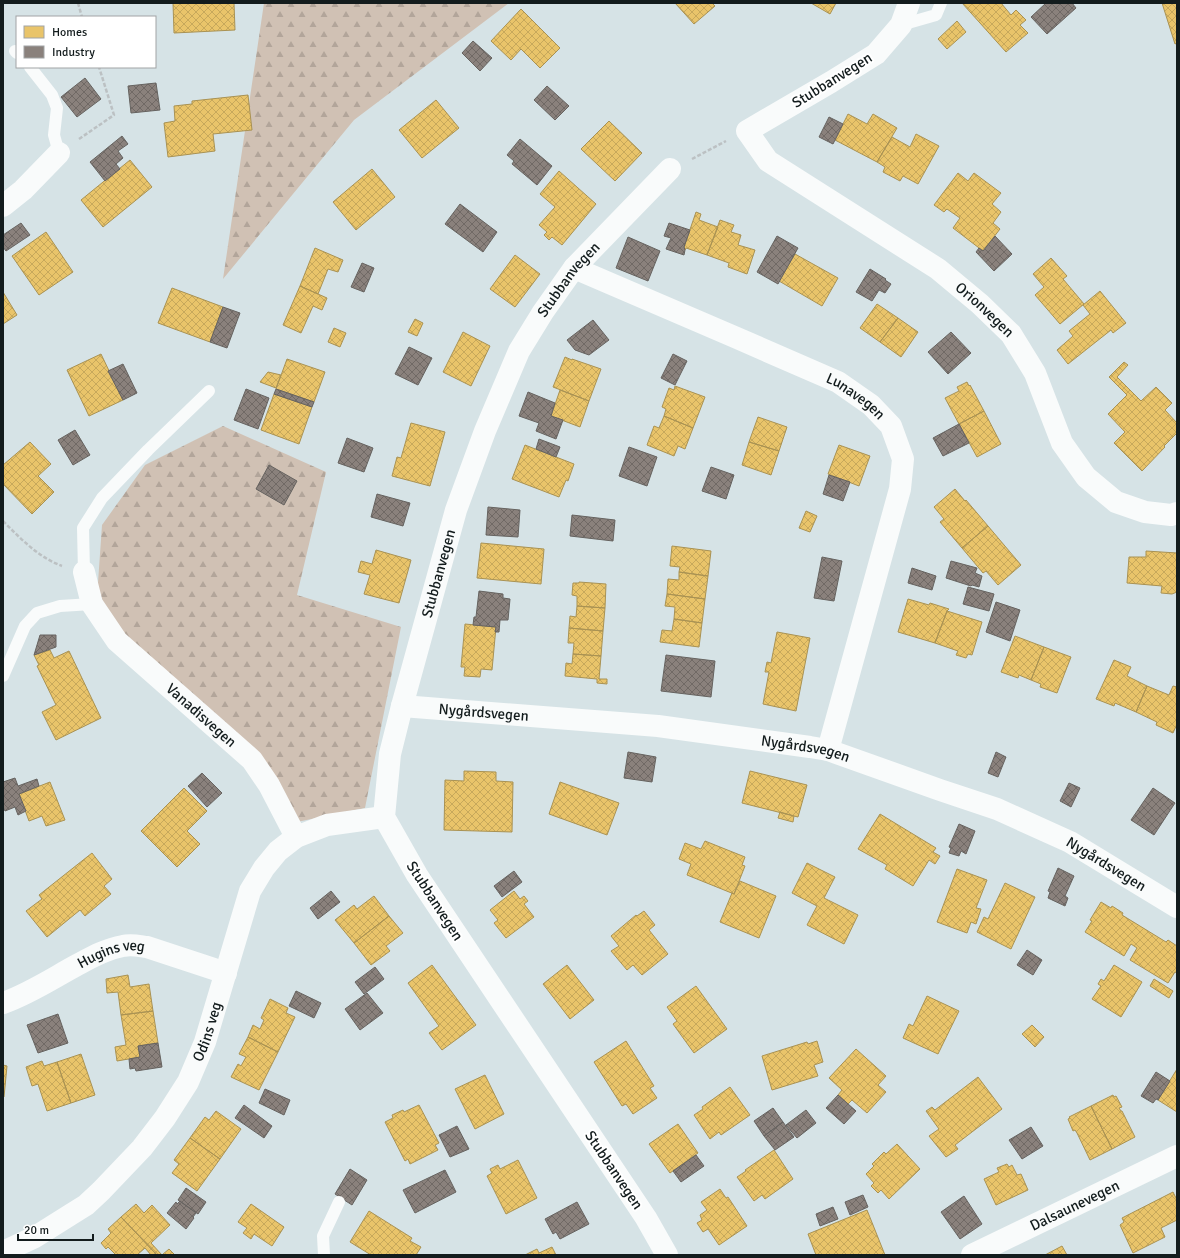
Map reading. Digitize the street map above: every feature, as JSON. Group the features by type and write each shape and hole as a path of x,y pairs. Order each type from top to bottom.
{"street":[{"name":"Stubbanvegen","path":"747,131 876,54 901,24 909,3"},
{"name":"Orionvegen","path":"747,131 768,161 938,269 980,304 1011,334 1035,373 1062,443 1086,477 1116,502 1145,512 1171,515 1177,513"},
{"path":"3,206 24,190 59,153"},
{"name":"Stubbanvegen","path":"667,1255 646,1218 417,875 384,818 390,754 456,510 486,431 519,351 543,312 574,268 670,170"},
{"name":"Lunavegen","path":"574,268 838,382 871,405 891,426 903,459 900,489 828,750"},
{"name":"Vanadisvegen","path":"84,572 92,604 117,641 252,760 269,785 296,837"},
{"name":"Nygårdsvegen","path":"402,706 658,726 828,750 997,809 1070,842 1177,907"},
{"name":"Odins veg","path":"3,1252 40,1233 86,1205 113,1179 154,1134 184,1088 197,1062 213,1020 250,891 264,868 278,851 296,837 327,824 384,818"},
{"name":"Hugins veg","path":"3,1003 91,958 108,950 123,946 136,945 147,947 226,973"},
{"name":"Dalsaunevegen","path":"972,1255 1177,1156"}],"lane":[{"path":"901,24 936,15 941,3"},
{"path":"31,68 52,94 57,108 54,135 59,153"},
{"name":"Vanadisvegen","path":"84,572 83,528 102,498 148,450 209,391"},
{"path":"3,676 25,626 37,613 60,606 92,604"},
{"path":"324,1255 323,1236 339,1202"}],"path":[{"path":"78,3 82,16"},
{"path":"59,153 114,115 99,68"},
{"path":"670,170 747,131"},
{"path":"3,521 43,558 66,568 84,572"}],"green space":[{"path":"264,3 509,3 354,120 223,279"},
{"path":"223,426 326,472 297,595 401,627 365,808 292,823 250,752 129,649 97,597 102,525 145,465"}],"building: Homes":[{"path":"173,3 234,3 235,30 174,33"},
{"path":"675,3 712,3 715,6 694,24"},
{"path":"811,3 836,3 830,14"},
{"path":"962,3 1001,3 1011,15 1016,10 1026,20 1020,25 1028,33 1006,52"},
{"path":"1162,3 1177,3 1177,43 1175,44"},
{"path":"521,9 560,48 540,68 521,49 511,60 491,41"},
{"path":"957,21 966,32 947,49 938,39"},
{"path":"248,95 252,130 213,134 215,151 168,157 164,123 175,121 174,106 192,104 192,101"},
{"path":"436,100 459,128 422,158 399,130"},
{"path":"848,114 867,124 873,114 897,128 877,162 835,140"},
{"path":"609,121 642,153 615,181 581,149"},
{"path":"916,134 939,146 918,184 903,176 900,181 883,172 885,167 877,162 892,137 910,147"},
{"path":"130,160 152,187 103,227 81,200"},
{"path":"372,169 395,197 356,230 333,202"},
{"path":"559,171 596,204 562,245 552,237 549,240 544,235 547,232 539,225 555,207 540,194"},
{"path":"958,173 968,181 974,173 1001,193 992,204 1001,212 993,223 1000,229 983,251 953,228 960,218 947,209 944,212 934,205"},
{"path":"696,212 701,214 699,220 718,227 707,255 686,248 685,250 684,247"},
{"path":"720,220 734,225 731,232 741,235 738,245 755,250 747,274 728,267 729,263 707,255"},
{"path":"46,232 73,272 39,295 12,256"},
{"path":"315,248 343,260 338,272 328,269 318,294 300,286"},
{"path":"795,254 838,278 822,306 779,281"},
{"path":"515,255 540,274 515,307 490,289"},
{"path":"1051,258 1067,276 1063,279 1084,304 1060,324 1035,295 1044,287 1033,274"},
{"path":"300,286 327,298 322,310 313,306 301,333 283,325"},
{"path":"172,288 223,307 210,342 158,323"},
{"path":"1100,291 1126,323 1113,333 1111,330 1068,364 1057,350 1073,336 1069,331 1090,314 1083,305"},
{"path":"3,292 17,315 3,324"},
{"path":"877,304 898,318 880,342 860,328"},
{"path":"898,318 918,332 901,357 880,342"},
{"path":"415,319 423,323 417,336 408,332"},
{"path":"334,328 346,333 340,347 328,342"},
{"path":"463,332 490,346 471,386 443,372"},
{"path":"101,354 123,400 89,416 67,370"},
{"path":"565,357 601,369 589,401 553,387"},
{"path":"287,359 325,372 314,402 276,389"},
{"path":"1124,362 1128,365 1117,377 1141,401 1156,387 1172,403 1165,410 1177,423 1177,433 1142,471 1114,443 1125,432 1108,414 1127,395 1109,377"},
{"path":"268,372 281,375 276,388 260,382"},
{"path":"967,382 984,411 959,424 945,398 959,391 957,387"},
{"path":"675,386 705,397 693,428 664,416 666,409 662,407 669,388 674,390"},
{"path":"560,390 589,401 580,427 551,416"},
{"path":"274,394 312,407 299,444 261,430"},
{"path":"984,411 1001,444 977,457 959,424"},
{"path":"664,416 693,428 685,449 678,446 674,456 647,445 654,426 659,428"},
{"path":"758,417 787,427 779,451 749,442"},
{"path":"411,423 445,432 430,486 392,476 397,457 401,458"},
{"path":"30,442 51,464 38,476 54,492 32,514 3,484 3,465"},
{"path":"749,442 779,451 771,475 742,465"},
{"path":"525,445 574,464 568,481 566,480 559,497 512,479"},
{"path":"839,445 870,456 859,486 828,474"},
{"path":"955,489 988,526 962,548 940,522 944,519 934,507"},
{"path":"806,511 817,516 810,532 799,528"},
{"path":"988,526 1021,565 998,585 986,571 983,573 962,548"},
{"path":"481,543 544,549 541,584 477,578"},
{"path":"672,546 711,551 708,576 679,572 680,567 670,566"},
{"path":"376,550 411,560 399,603 364,594 370,575 358,572 361,561 372,564"},
{"path":"1146,551 1177,553 1177,592 1172,594 1161,593 1162,586 1127,583 1129,557 1146,557"},
{"path":"679,572 708,576 705,599 667,594 668,579 679,580"},
{"path":"573,583 606,584 605,608 577,606 577,596 572,595"},
{"path":"667,594 705,599 702,623 674,619 675,607 665,606"},
{"path":"908,599 929,605 930,603 949,609 935,643 898,632"},
{"path":"577,606 605,608 603,631 569,628 570,616 576,617"},
{"path":"947,611 982,622 972,655 968,654 966,658 956,655 958,651 935,643"},
{"path":"674,619 702,623 699,647 660,642 662,630 672,631"},
{"path":"465,624 496,627 492,670 481,669 480,677 464,676 465,667 461,667"},
{"path":"569,628 603,631 601,656 573,654 574,643 568,643"},
{"path":"777,632 810,638 796,711 763,704 769,672 765,672 767,662 771,663"},
{"path":"1015,636 1044,647 1031,680 1019,675 1018,678 1001,672"},
{"path":"1044,647 1071,657 1057,693 1040,687 1041,684 1031,680"},
{"path":"50,650 54,658 69,651 101,718 56,740 42,712 56,705 37,666 39,665 34,655"},
{"path":"573,654 601,656 599,679 607,679 607,684 597,683 597,679 565,676 566,663 572,664"},
{"path":"1114,660 1131,667 1127,676 1147,686 1136,712 1115,703 1114,706 1096,699"},
{"path":"1147,686 1169,695 1173,686 1177,687 1177,724 1173,733 1156,725 1157,722 1136,712"},
{"path":"464,771 496,772 496,781 513,782 512,832 444,830 445,780 464,781"},
{"path":"750,771 807,785 798,817 742,803"},
{"path":"50,782 65,820 46,826 42,816 29,821 19,794"},
{"path":"560,782 619,803 607,835 549,814"},
{"path":"184,788 207,811 187,831 200,844 177,867 141,831"},
{"path":"780,812 794,816 793,822 778,818"},
{"path":"880,814 936,848 933,852 940,856 935,864 929,860 913,886 885,869 887,865 858,849"},
{"path":"705,841 745,857 742,865 745,866 734,894 687,875 691,864 679,859 685,843 701,849"},
{"path":"92,853 112,879 104,886 111,894 85,916 80,910 47,937 26,911 42,899 39,895"},
{"path":"807,863 835,877 824,898 858,915 844,944 807,925 817,906 792,893"},
{"path":"957,869 987,880 976,908 981,909 976,924 971,922 967,933 937,922"},
{"path":"740,881 776,896 759,938 720,922 732,893 734,894"},
{"path":"1005,883 1035,897 1011,949 977,932 984,917 988,919"},
{"path":"514,891 520,899 524,896 528,901 524,904 534,917 506,938 494,923 498,920 490,910"},
{"path":"374,896 389,916 354,943 335,920 354,905 357,909"},
{"path":"1101,902 1111,908 1112,906 1123,913 1122,915 1166,942 1168,940 1177,946 1177,973 1175,972 1168,983 1130,960 1137,948 1131,944 1124,956 1085,932 1092,921 1090,920"},
{"path":"644,911 655,925 649,930 668,954 642,975 633,965 627,970 611,951 619,946 611,936 636,915 637,916"},
{"path":"389,916 403,933 386,946 390,951 371,965 354,943"},
{"path":"432,965 476,1025 442,1050 429,1033 439,1026 408,983"},
{"path":"567,965 594,1000 570,1019 543,984"},
{"path":"1114,965 1142,982 1121,1017 1092,999 1101,986 1098,984 1101,979 1104,981"},
{"path":"128,975 130,987 149,984 153,1011 121,1015 118,992 107,993 106,979"},
{"path":"1154,979 1173,991 1169,998 1150,986"},
{"path":"696,986 727,1029 694,1053 673,1024 677,1021 667,1007"},
{"path":"927,996 959,1011 938,1054 903,1038 909,1024 913,1026"},
{"path":"270,999 288,1008 286,1013 295,1017 278,1052 248,1037 253,1025 260,1029 264,1020 261,1018"},
{"path":"153,1011 158,1043 138,1046 140,1057 117,1061 115,1047 126,1045 121,1015"},
{"path":"1032,1025 1044,1037 1035,1047 1022,1034"},
{"path":"248,1037 278,1052 259,1090 231,1077 238,1064 241,1066 246,1057 239,1054"},
{"path":"626,1041 654,1086 650,1088 657,1098 633,1114 626,1104 622,1106 594,1062"},
{"path":"817,1041 823,1062 814,1065 818,1076 772,1090 762,1056 807,1042 808,1044"},
{"path":"856,1049 886,1076 878,1085 886,1092 867,1113 852,1100 848,1104 838,1095 842,1090 829,1078"},
{"path":"81,1054 95,1095 71,1103 57,1062"},
{"path":"42,1061 44,1066 57,1062 71,1103 47,1111 38,1084 32,1086 26,1067"},
{"path":"3,1065 7,1066 4,1097 3,1097"},
{"path":"1177,1069 1177,1112 1158,1100"},
{"path":"485,1075 504,1114 475,1129 455,1089"},
{"path":"978,1077 1002,1109 955,1145 958,1149 946,1157 929,1136 939,1129 926,1111 932,1107 935,1110"},
{"path":"730,1087 750,1115 721,1135 719,1132 710,1139 694,1115 703,1109 702,1107"},
{"path":"1113,1095 1114,1097 1116,1096 1122,1107 1119,1108 1135,1137 1112,1149 1091,1106"},
{"path":"419,1105 439,1143 435,1145 438,1150 410,1164 408,1159 405,1161 385,1122 393,1118 392,1115 403,1110 404,1112"},
{"path":"1091,1106 1112,1149 1090,1160 1077,1133 1075,1130 1073,1131 1068,1119 1070,1118 1069,1117"},
{"path":"216,1111 241,1129 220,1159 190,1138 205,1117 209,1120"},
{"path":"678,1124 698,1153 670,1173 649,1144"},
{"path":"190,1138 220,1159 197,1191 172,1173 179,1164 174,1160"},
{"path":"897,1144 920,1169 889,1199 881,1190 878,1193 871,1186 874,1183 866,1174 874,1166 872,1164 884,1152 886,1154"},
{"path":"774,1150 793,1179 765,1199 762,1195 754,1201 737,1177"},
{"path":"518,1160 537,1198 506,1214 487,1176 492,1173 490,1169 498,1165 500,1169"},
{"path":"1007,1164 1009,1167 1012,1165 1017,1175 1021,1174 1028,1190 996,1205 984,1179 999,1172 997,1168"},
{"path":"720,1189 726,1198 728,1197 747,1226 719,1245 708,1229 703,1232 697,1223 702,1220 700,1215 707,1210 701,1202"},
{"path":"1173,1192 1177,1200 1177,1220 1161,1228 1165,1237 1133,1253 1120,1225 1124,1222 1122,1218"},
{"path":"136,1204 144,1213 152,1205 170,1225 151,1243 162,1255 157,1255 121,1217"},
{"path":"251,1204 284,1227 272,1246 254,1234 251,1239 243,1233 247,1228 238,1222"},
{"path":"867,1210 885,1255 816,1255 808,1234"},
{"path":"369,1211 412,1238 410,1241 421,1247 416,1255 371,1255 350,1242"},
{"path":"121,1217 157,1255 151,1255 145,1248 137,1255 116,1255 108,1247 106,1249 101,1243 111,1233 108,1229"},
{"path":"1062,1246 1067,1255 1045,1255"},
{"path":"552,1247 556,1255 525,1255 537,1249 539,1253"},
{"path":"169,1249 174,1254 172,1255 162,1255"}],"building: Industry":[{"path":"1046,3 1072,3 1076,8 1047,34 1031,17"},
{"path":"473,41 492,58 480,71 462,53"},
{"path":"85,78 101,99 77,117 61,97"},
{"path":"156,83 160,110 131,113 128,86"},
{"path":"547,86 569,106 555,120 534,100"},
{"path":"829,117 843,124 833,144 819,137"},
{"path":"122,136 128,144 118,151 123,158 116,164 120,169 105,181 90,162"},
{"path":"520,139 552,166 537,185 512,164 514,161 507,155"},
{"path":"460,204 497,232 483,252 445,224"},
{"path":"21,223 30,235 6,251 3,247 3,235"},
{"path":"669,223 690,230 684,247 684,255 666,249 671,238 664,236"},
{"path":"777,236 798,248 778,284 757,272"},
{"path":"995,236 1012,254 994,271 976,252 979,248 983,251"},
{"path":"628,237 660,251 648,281 616,268"},
{"path":"362,263 374,268 364,292 351,287"},
{"path":"870,269 891,284 885,293 879,290 872,301 856,292"},
{"path":"223,307 240,313 227,348 210,342"},
{"path":"593,320 609,340 589,355 575,350 567,340"},
{"path":"951,332 971,353 948,374 928,352"},
{"path":"409,347 432,358 418,385 395,374"},
{"path":"673,354 687,361 675,385 661,378"},
{"path":"123,364 137,393 123,400 108,371"},
{"path":"246,389 269,398 258,429 234,420"},
{"path":"276,389 314,402 312,407 274,394"},
{"path":"528,392 555,403 551,416 563,420 556,439 536,431 539,423 519,416"},
{"path":"959,424 969,443 943,456 933,438"},
{"path":"75,430 90,455 73,465 58,440"},
{"path":"347,438 373,448 364,472 338,463"},
{"path":"539,439 560,447 556,457 536,449"},
{"path":"629,447 657,457 647,486 619,476"},
{"path":"269,465 297,481 284,505 256,489"},
{"path":"711,467 734,475 726,499 702,491"},
{"path":"829,475 850,482 843,501 823,494"},
{"path":"377,494 410,503 403,526 371,517"},
{"path":"488,507 520,510 518,537 486,535"},
{"path":"572,515 615,520 613,541 570,536"},
{"path":"822,557 842,561 834,601 814,598"},
{"path":"951,561 977,568 975,573 982,576 979,587 946,578"},
{"path":"912,568 936,576 932,590 908,583"},
{"path":"968,587 994,594 989,611 963,604"},
{"path":"479,591 503,594 503,598 510,599 508,620 500,620 499,632 495,632 496,627 473,625 474,617 476,617"},
{"path":"996,602 1020,610 1010,641 986,632"},
{"path":"40,635 56,635 56,647 34,655"},
{"path":"666,655 715,661 711,697 661,691"},
{"path":"628,752 656,757 652,782 624,778"},
{"path":"996,752 1006,757 998,777 988,773"},
{"path":"202,773 222,793 207,807 188,786"},
{"path":"15,778 18,786 37,779 39,786 19,794 26,811 18,815 15,807 5,811 3,807 3,782"},
{"path":"1069,783 1080,788 1071,807 1060,801"},
{"path":"1153,788 1175,803 1154,835 1131,820"},
{"path":"959,824 975,831 966,854 961,851 959,856 949,853 951,848 949,847"},
{"path":"1058,868 1074,876 1065,896 1068,898 1065,906 1048,898 1050,892 1048,891"},
{"path":"514,871 522,882 502,897 494,886"},
{"path":"331,891 340,902 318,919 310,908"},
{"path":"1027,950 1042,960 1033,975 1017,965"},
{"path":"375,967 384,979 364,994 355,982"},
{"path":"296,991 321,1003 314,1018 289,1006"},
{"path":"367,993 383,1013 360,1030 345,1009"},
{"path":"58,1014 68,1043 38,1053 27,1025"},
{"path":"158,1043 162,1067 136,1071 135,1068 130,1069 129,1059 140,1057 138,1046"},
{"path":"1156,1072 1170,1081 1158,1100 1156,1099 1153,1103 1141,1096"},
{"path":"265,1089 290,1100 284,1115 259,1103"},
{"path":"838,1095 856,1111 844,1124 826,1108"},
{"path":"244,1105 272,1126 264,1138 235,1118"},
{"path":"773,1108 783,1122 764,1136 754,1121"},
{"path":"806,1110 816,1123 797,1138 786,1125"},
{"path":"783,1122 794,1137 775,1150 764,1136"},
{"path":"457,1126 469,1149 450,1157 439,1135"},
{"path":"1031,1127 1043,1146 1022,1159 1009,1140"},
{"path":"696,1155 704,1166 681,1182 673,1171"},
{"path":"350,1169 367,1180 352,1205 335,1194"},
{"path":"445,1170 456,1192 415,1213 403,1190"},
{"path":"186,1188 206,1202 198,1214 178,1200"},
{"path":"863,1195 868,1207 850,1215 845,1202"},
{"path":"964,1196 982,1224 960,1239 941,1212"},
{"path":"180,1201 196,1213 186,1229 167,1213 176,1202 177,1204"},
{"path":"577,1202 589,1224 560,1239 556,1232 553,1234 545,1219"},
{"path":"833,1207 838,1219 820,1226 816,1214"}]}
